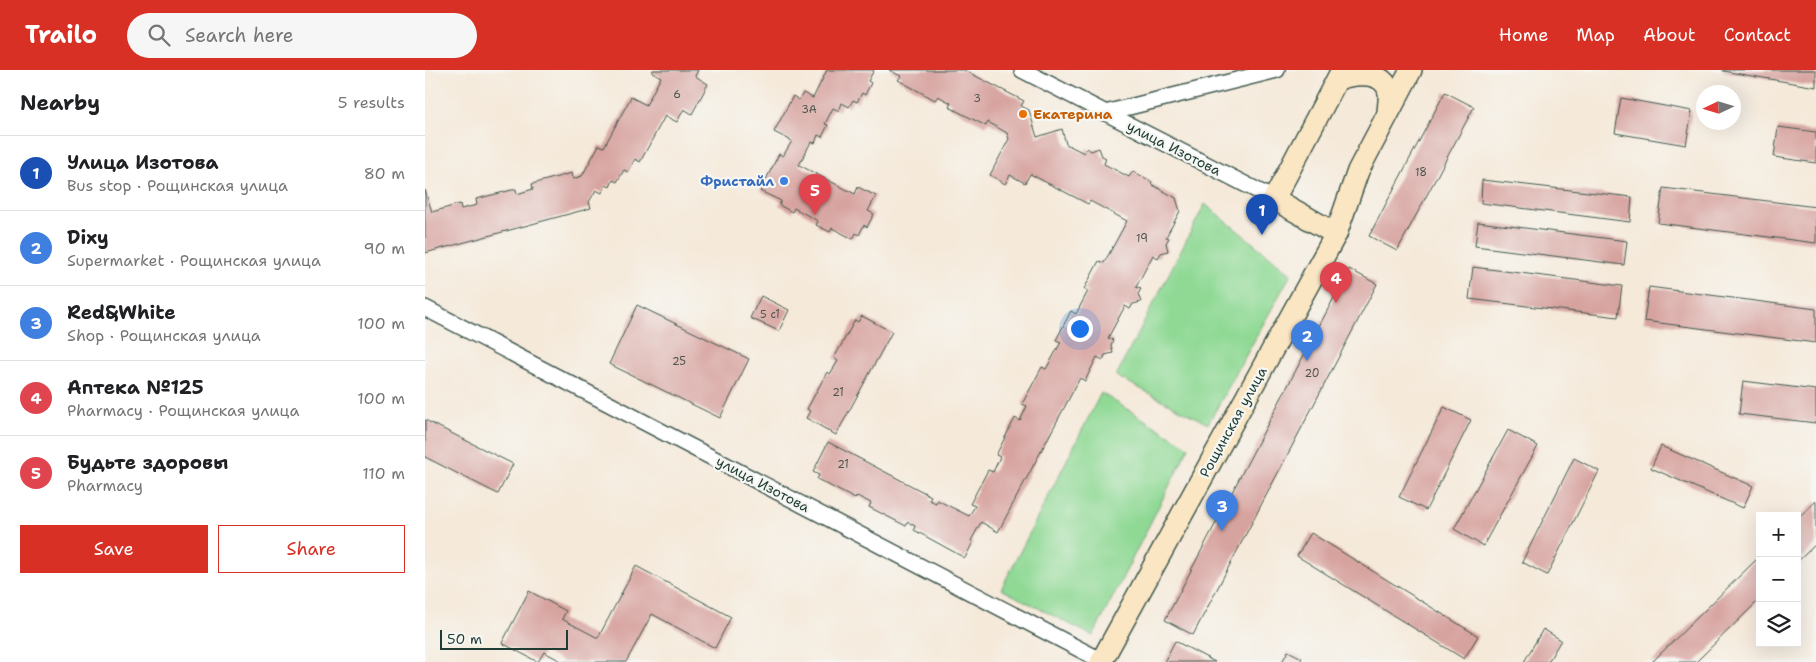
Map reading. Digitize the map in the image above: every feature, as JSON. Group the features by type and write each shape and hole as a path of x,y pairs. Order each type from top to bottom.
{"street":[{"name":"улица Изотова","path":"1022,70 1274,199"},
{"path":"1105,113 1277,70"},
{"name":"Рощинская улица","path":"1102,662 1336,234 1358,172 1411,70"},
{"path":"1336,234 1274,199 1340,74 1363,73 1382,79 1389,91 1387,116"},
{"name":"улица Изотова","path":"425,308 1102,662"}],"green space":[{"path":"1205,204 1291,274 1208,424 1116,376"},
{"path":"1101,393 1189,447 1093,636 1001,589"}],"building":[{"path":"653,70 698,70 695,76 708,84 692,114 684,109 677,122 665,116 640,162 635,159 628,172 624,170 617,182 613,180 610,187 606,185 602,193 596,190 589,202 591,208 425,253 425,190 432,212 460,204 461,209 477,205 476,199 516,189 517,194 533,189 532,184 572,173 573,179 582,176 599,145 604,147 631,97 646,105 661,77 652,72"},
{"path":"827,70 874,70 868,81 871,83 865,95 862,93 857,102 853,100 849,107 842,103 839,111 833,108 825,124 828,125 822,137 818,135 815,143 811,142 799,165 855,194 858,187 876,196 868,211 874,214 867,227 864,225 859,235 856,233 853,239 832,228 830,232 816,225 818,221 794,208 792,212 779,205 781,201 760,191 779,154 783,156 792,141 774,132 793,96 799,100 803,93 813,98"},
{"path":"889,70 964,70 1024,101 1021,106 1029,110 1037,137 1062,129 1066,144 1084,153 1087,148 1091,151 1099,148 1102,156 1106,158 1104,164 1129,177 1133,171 1152,182 1151,184 1176,198 1180,211 1166,237 1169,238 1166,243 1168,251 1161,253 1158,258 1153,255 1136,287 1141,289 1138,294 1141,302 1133,304 1130,309 1125,306 1108,338 1113,340 1111,345 1113,353 1105,355 1103,360 1097,357 1085,381 1080,378 998,532 981,522 965,558 914,530 915,526 908,522 906,526 869,507 871,503 857,496 855,499 817,479 819,475 813,472 828,442 931,496 929,500 936,503 937,500 969,516 975,506 970,504 988,470 993,472 1000,457 996,455 1015,418 1020,421 1027,406 1022,404 1042,367 1046,369 1061,342 1056,340 1071,311 1076,314 1088,291 1084,289 1099,261 1104,263 1127,221 1090,201 1088,204 1030,174 1025,183 1010,175 1005,184 990,175 1009,139 1007,133 988,122 986,126 949,107 951,103 938,96 935,100 898,80 901,76"},
{"path":"1816,70 1816,87 1723,71"},
{"path":"1445,92 1474,107 1397,251 1369,236"},
{"path":"1621,98 1692,111 1686,145 1615,133"},
{"path":"1778,127 1816,132 1816,163 1774,157"},
{"path":"1482,180 1632,197 1630,222 1481,203"},
{"path":"1663,188 1816,207 1816,243 1658,223"},
{"path":"1478,222 1627,241 1624,265 1475,246"},
{"path":"1473,267 1622,286 1618,317 1469,299"},
{"path":"1349,269 1377,284 1193,635 1165,620"},
{"path":"1649,287 1816,309 1816,343 1644,321"},
{"path":"761,296 789,310 779,331 750,318"},
{"path":"637,305 749,359 720,418 609,364"},
{"path":"862,316 892,332 836,435 806,418 810,411 807,409 827,372 830,374 838,361 834,358 855,320 858,322"},
{"path":"1743,381 1816,390 1816,423 1739,414"},
{"path":"1444,407 1471,420 1426,510 1399,497"},
{"path":"425,420 513,464 498,494 425,457"},
{"path":"1508,430 1538,446 1483,546 1454,529"},
{"path":"1661,446 1753,486 1743,508 1651,468"},
{"path":"1574,458 1599,471 1547,575 1522,562"},
{"path":"1816,501 1816,544 1801,558 1801,557 1801,515"},
{"path":"1311,533 1478,636 1464,659 1297,556"},
{"path":"1756,560 1756,603 1696,662 1652,662"},
{"path":"636,566 731,617 715,648 652,614 626,662 563,662 544,652 538,662 502,643 529,591 566,611 562,619 598,638"},
{"path":"1543,629 1561,640 1548,662 1524,662"},
{"path":"1175,641 1215,662 1164,662"},
{"path":"1288,651 1302,658 1299,662 1282,662"}],"place":[{"name":"Екатерина","path":"1023,114"},
{"name":"Фристайл","path":"784,181"},
{"name":"Будьте здоровы","path":"815,215"},
{"name":"Улица Изотова","path":"1262,235"},
{"name":"Аптека №125","path":"1336,303"},
{"name":"Dixy","path":"1307,361"},
{"name":"Red&White","path":"1222,531"}]}
